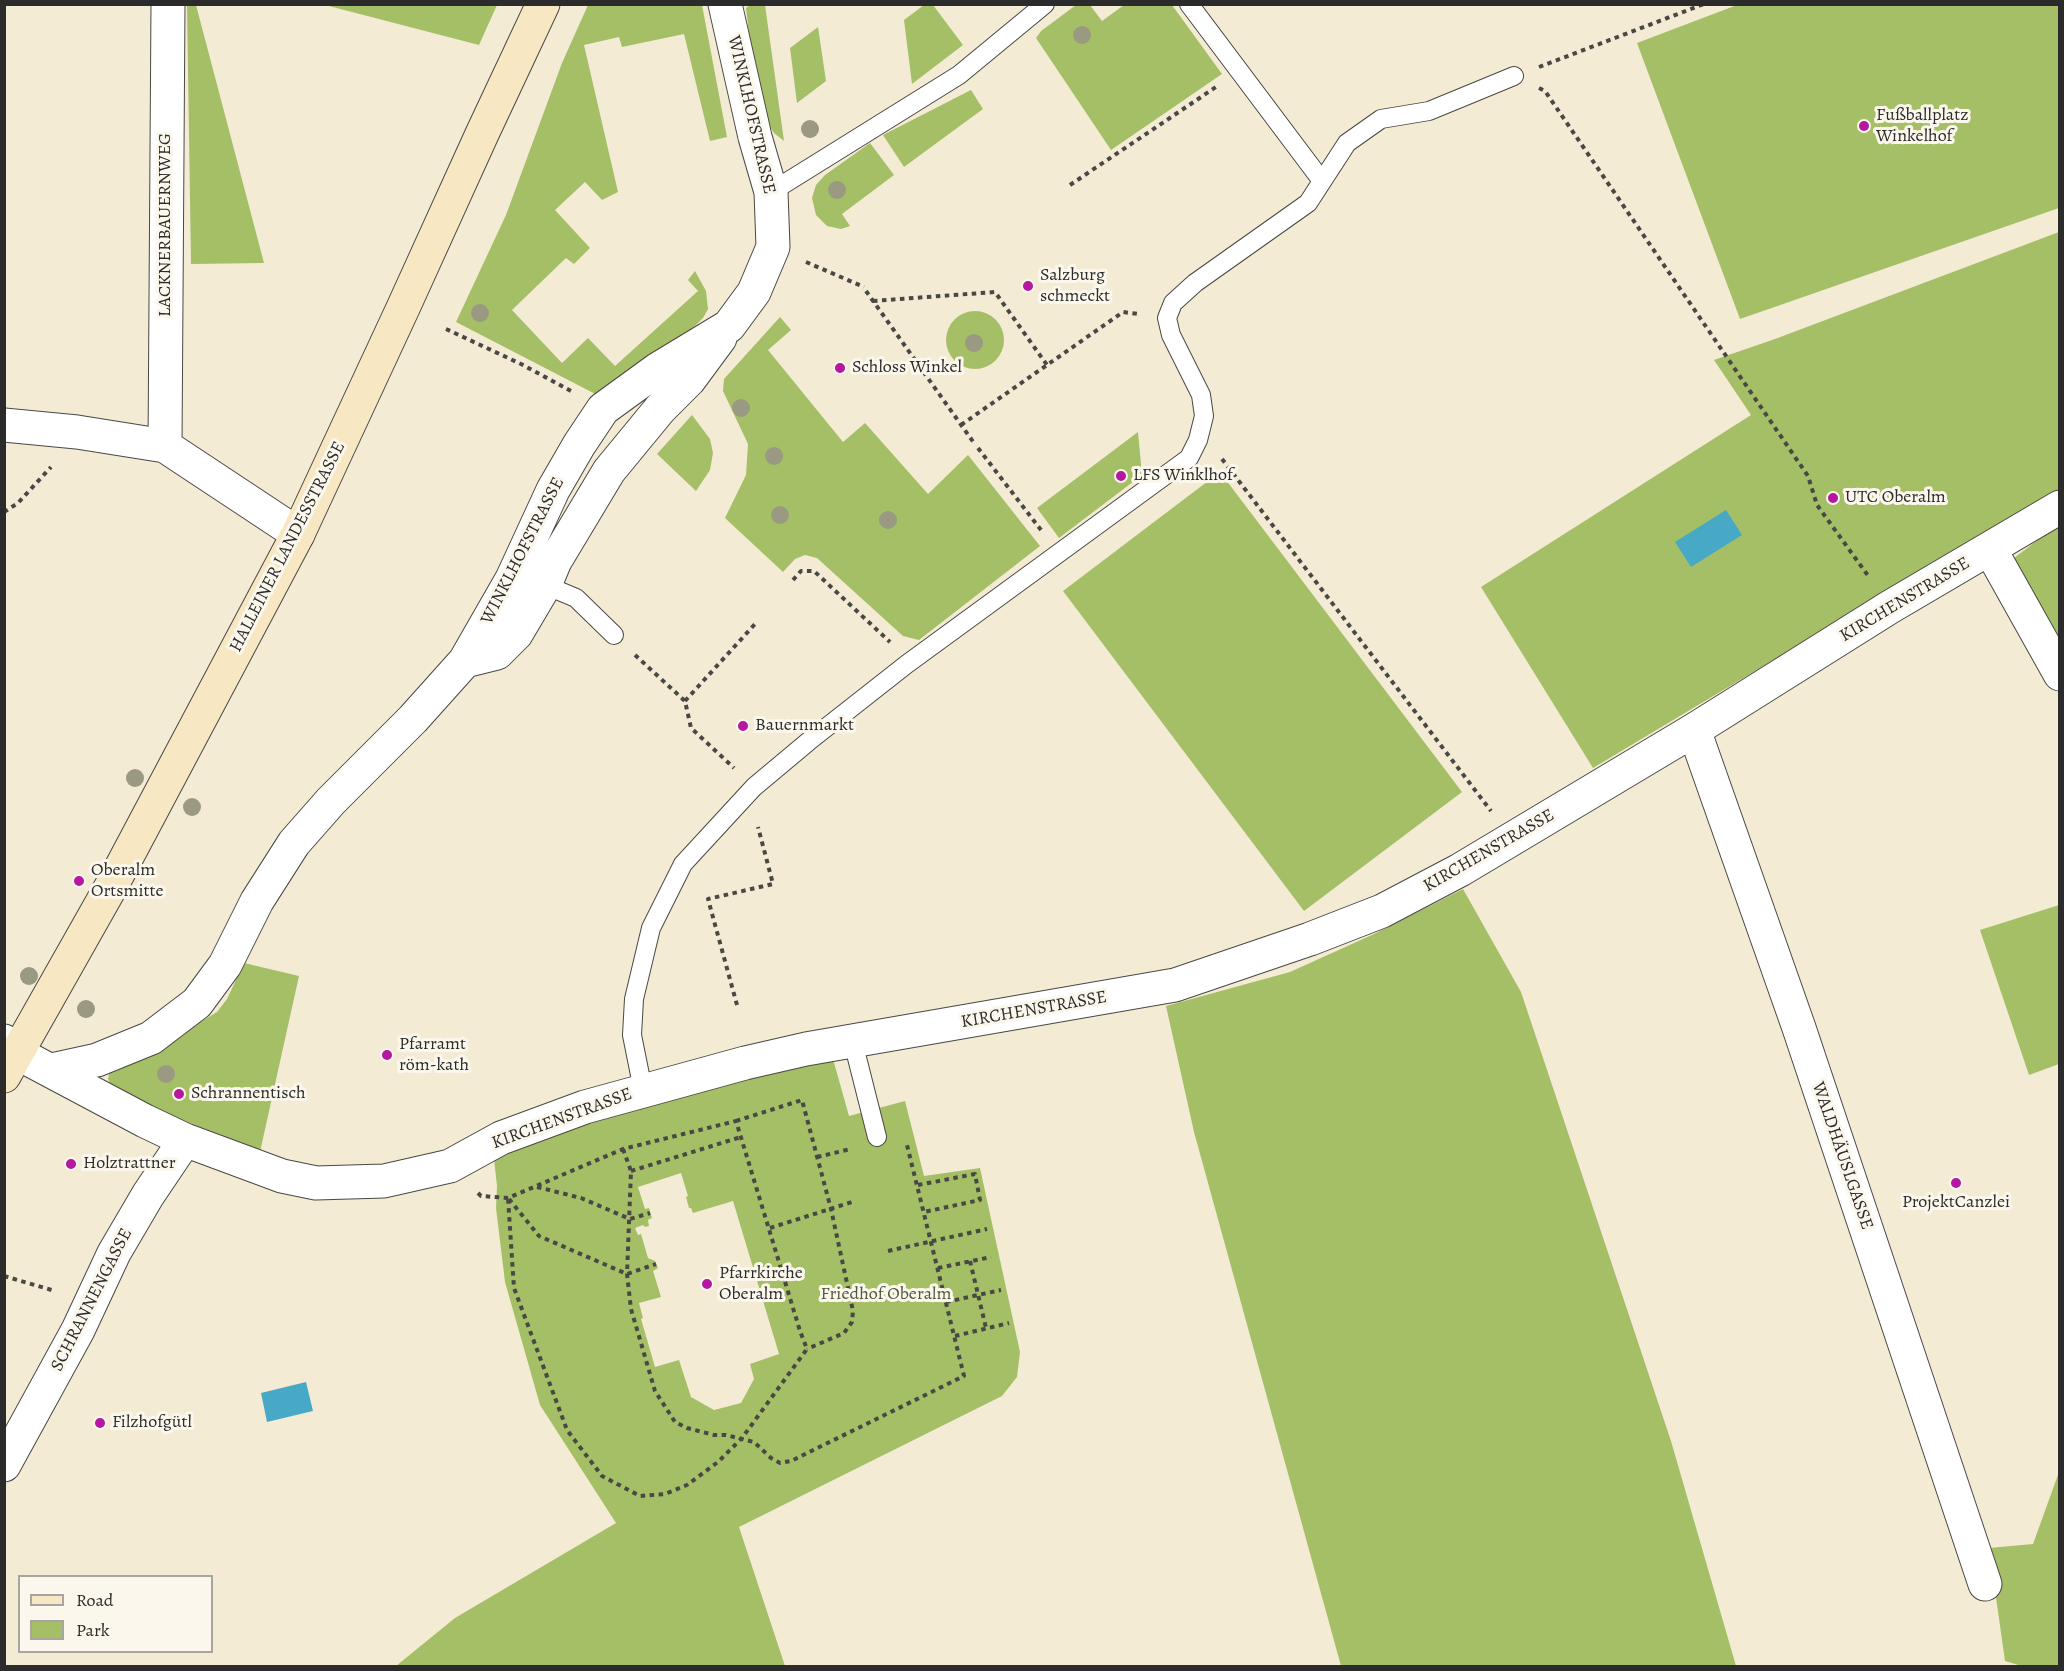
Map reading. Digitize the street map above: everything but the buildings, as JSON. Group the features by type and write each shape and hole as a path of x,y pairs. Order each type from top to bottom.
{"main road":[{"name":"HALLEINER LANDESSTRASSE","path":"9,1057 113,884 298,534 543,4"}],"street":[{"name":"LACKNERBAUERNWEG","path":"165,446 168,4"},
{"name":"WINKLHOFSTRASSE","path":"51,1070 97,1060 151,1038 196,1002 225,965 257,901 294,843 331,801 413,719 465,661 512,579 553,490 603,409 658,369 729,326 754,292 773,247 771,192 755,137 725,4"},
{"path":"465,661 497,653 516,634 545,585 555,561 609,471 660,409 689,380 729,326"},
{"path":"4,425 76,432 165,446 298,534"},
{"name":"KIRCHENSTRASSE","path":"9,1057 51,1070 185,1140 282,1176 316,1184 384,1181 450,1166 501,1138 585,1107 745,1063 807,1049 1175,985 1310,939 1382,911 1461,870 1694,730 1890,607 2060,507"},
{"path":"1990,549 2060,674"},
{"name":"WALDHÄUSLGASSE","path":"1694,730 1799,1028 1985,1584"},
{"name":"SCHRANNENGASSE","path":"4,1465 78,1330 114,1253 148,1195 185,1140"}],"lane":[{"path":"771,192 959,75 1045,4"},
{"path":"1189,4 1322,181"},
{"path":"643,1090 632,1035 634,999 651,928 683,864 754,787 809,741 907,664 1189,458 1198,440 1204,416 1201,394 1171,335 1167,318 1173,303 1195,283 1308,203 1347,143 1381,120 1429,111 1514,76"},
{"path":"545,585 576,598 614,635"},
{"path":"853,1042 877,1137"}],"path":[{"path":"1514,76 1704,4"},
{"path":"1070,185 1239,71"},
{"path":"1514,76 1545,91 1808,476 1817,505 1890,607"},
{"path":"773,247 865,289 974,443"},
{"path":"873,301 995,292 1047,364"},
{"path":"961,424 1122,312 1167,318"},
{"path":"446,328 521,364 603,409"},
{"path":"4,512 18,503 57,460 76,432"},
{"path":"1198,440 1224,460 1512,839"},
{"path":"978,447 1058,553"},
{"path":"793,580 801,570 814,571 886,638 907,664"},
{"path":"685,701 755,624"},
{"path":"614,635 685,701 691,728 754,787"},
{"path":"737,1005 708,899 773,884 757,824 738,805"},
{"path":"802,1100 831,1209 853,1311 852,1322 844,1333 807,1349 742,1438 718,1462 687,1485 665,1494 639,1496 602,1476 567,1430 514,1288 508,1198 623,1149 736,1121 802,1100"},
{"path":"736,1121 807,1349"},
{"path":"631,1171 741,1137"},
{"path":"623,1149 631,1171 627,1274 631,1309 655,1391 675,1422 714,1436 726,1435 754,1442 780,1463 791,1461 964,1376 906,1141 877,1137 848,1151 817,1157"},
{"path":"918,1185 975,1174 980,1200 924,1212"},
{"path":"536,1186 580,1198 630,1218 650,1213"},
{"path":"508,1198 539,1236 627,1274 657,1264"},
{"path":"770,1228 852,1202"},
{"path":"888,1251 987,1229"},
{"path":"938,1268 991,1257"},
{"path":"970,1261 986,1328"},
{"path":"4,1276 41,1286"},
{"path":"946,1302 1000,1290"},
{"path":"955,1336 1009,1323"}],"green space":[{"path":"187,5 196,5 264,263 191,264"},
{"path":"325,5 497,5 479,45"},
{"path":"588,5 702,5 727,137 710,141 684,34 622,47 619,37 584,45 618,192 602,200 585,182 555,210 590,248 574,264 566,258 512,310 562,363 588,338 615,366 698,291 688,280 695,271 706,291 708,309 703,318 684,337 605,399 456,322 506,215 562,63"},
{"path":"750,5 765,5 784,141 774,133 757,101 746,8"},
{"path":"924,5 933,5 963,45 912,84 904,20"},
{"path":"1076,5 1090,5 1102,21 1124,5 1172,5 1222,74 1111,150 1036,38 1041,31"},
{"name":"Fußballplatz Winkelhof","path":"1737,5 2059,5 2059,208 1740,319 1637,43"},
{"path":"818,27 826,81 797,103 790,48"},
{"path":"971,90 983,109 904,167 883,135"},
{"path":"870,143 894,175 842,214 850,226 841,229 827,226 816,215 812,198 816,185 825,175"},
{"name":"UTC Oberalm","path":"2059,232 2059,489 1593,768 1481,587 1751,415 1714,360"},
{"path":"969,311 981,311 996,319 1004,334 1004,346 996,361 981,369 969,369 954,361 946,346 946,334 954,319"},
{"path":"780,317 791,330 768,350 843,442 865,423 928,494 968,455 1040,546 919,640 903,636 817,558 805,555 795,559 783,572 725,518 746,475 748,444 723,391 724,379"},
{"path":"692,415 710,439 713,453 710,470 696,491 657,454"},
{"path":"1138,432 1142,475 1059,538 1037,508"},
{"path":"1220,472 1462,792 1304,911 1063,591"},
{"path":"2059,524 2059,651 2010,561"},
{"path":"1463,889 1521,992 1671,1441 1736,1666 1341,1666 1194,1132 1166,1006 1290,972 1374,934"},
{"path":"2059,905 2059,1064 2029,1075 1980,930"},
{"path":"244,963 299,976 260,1152 120,1094 111,1086 108,1079 110,1070 217,1012 227,999"},
{"name":"Friedhof Oberalm","path":"833,1059 849,1116 905,1101 924,1176 980,1168 1020,1352 1017,1377 1002,1396 739,1527 785,1666 396,1666 455,1618 616,1523 540,1405 505,1282 496,1208 497,1186 494,1159 572,1129 737,1079","holes":["681,1173 688,1196 686,1197 689,1208 693,1213 733,1201 779,1354 750,1364 754,1379 741,1403 714,1410 691,1397 679,1360 655,1367 641,1319 643,1318 639,1303 661,1297 653,1271 658,1268 655,1261 648,1258 641,1234 638,1235 635,1228 643,1225 649,1226 648,1220 652,1218 649,1208 645,1209 638,1187"]},
{"path":"2059,1472 2059,1666 2022,1666 2005,1661 1989,1548 2033,1544"}],"water":[{"path":"1726,510 1742,535 1691,567 1675,542"},
{"path":"306,1382 313,1411 267,1422 261,1393"}],"place":[{"name":"Fußballplatz Winkelhof","path":"1864,126"},
{"name":"Salzburg schmeckt","path":"1028,286"},
{"name":"Schloss Winkel","path":"840,368"},
{"name":"LFS Winklhof","path":"1121,476"},
{"name":"UTC Oberalm","path":"1833,498"},
{"name":"Bauernmarkt","path":"743,726"},
{"name":"Oberalm Ortsmitte","path":"79,881"},
{"name":"Pfarramt röm-kath","path":"387,1055"},
{"name":"Schrannentisch","path":"179,1094"},
{"name":"Holztrattner","path":"71,1164"},
{"name":"ProjektCanzlei","path":"1956,1183"},
{"name":"Pfarrkirche Oberalm","path":"707,1284"},
{"name":"Filzhofgütl","path":"100,1423"}]}
